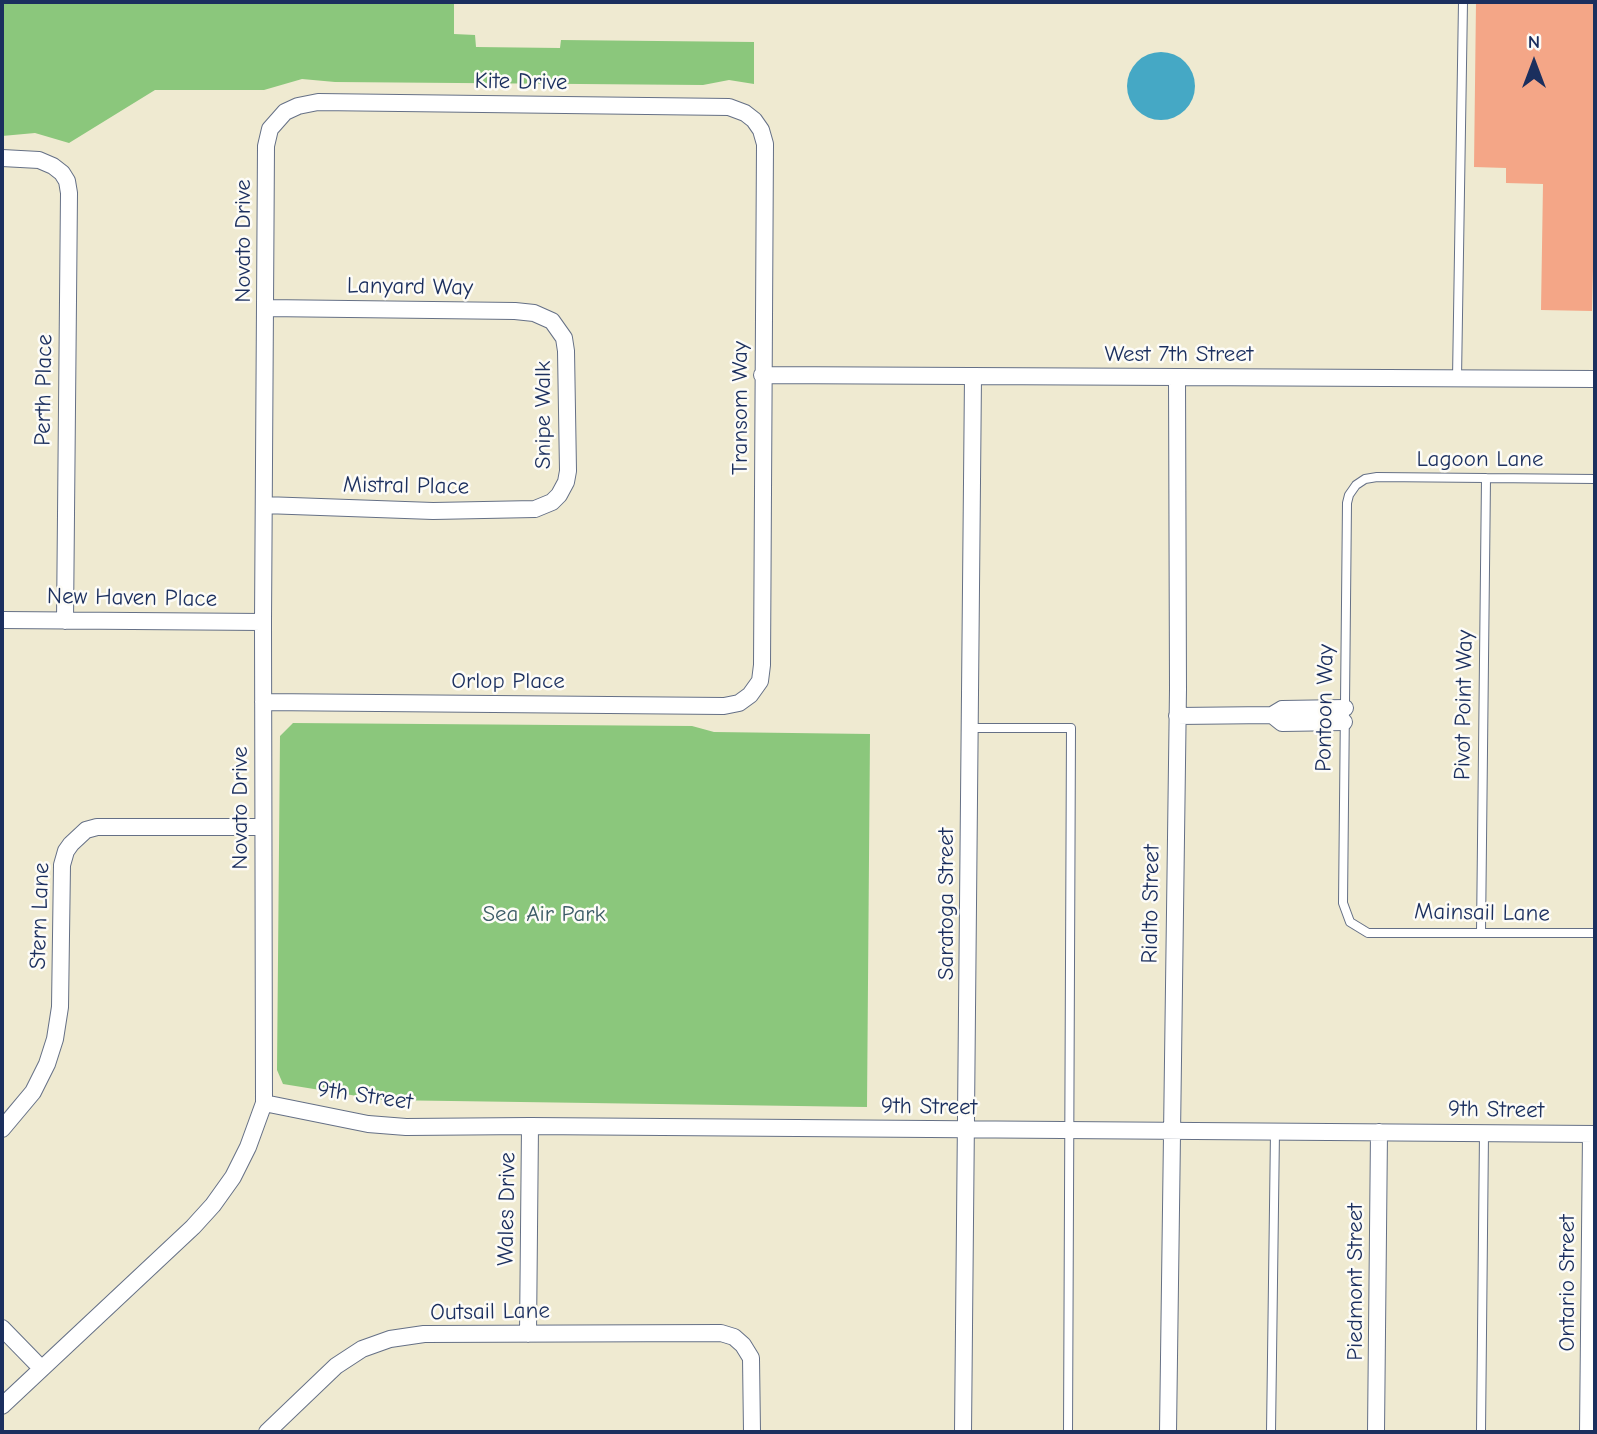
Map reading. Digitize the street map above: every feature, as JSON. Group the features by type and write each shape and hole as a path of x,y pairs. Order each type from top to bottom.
{"street":[{"name":"Kite Drive","path":"285,112 318,102 729,107 754,120"},
{"name":"Novato Drive","path":"2,1406 193,1227 213,1205 233,1177 248,1147 264,1103 262,622 267,146 270,129 285,112"},
{"name":"Transom Way","path":"750,695 760,681 762,665 765,144 761,130 754,120"},
{"name":"Perth Place","path":"2,158 28,158 53,166 67,181 69,193 65,621"},
{"name":"Lanyard Way","path":"266,308 515,311 534,313 552,321"},
{"name":"Snipe Walk","path":"546,505 559,495 568,471 566,351 564,338 552,321"},
{"name":"West 7th Street","path":"762,375 1595,379"},
{"name":"Saratoga Street","path":"963,1432 972,376"},
{"name":"Rialto Street","path":"1168,1432 1177,716 1177,377"},
{"name":"Mistral Place","path":"264,505 513,511 546,505"},
{"name":"New Haven Place","path":"2,620 262,622"},
{"name":"Orlop Place","path":"263,702 724,706 739,703 750,695"},
{"path":"1177,716 1272,715 1282,709 1344,715"},
{"name":"Stern Lane","path":"2,1129 33,1092 47,1064 55,1039 60,1007 62,865 71,844 79,835 97,827 262,827"},
{"name":"9th Street","path":"264,1103 368,1124 406,1127 1593,1134"},
{"name":"Wales Drive","path":"528,1334 530,1126"},
{"name":"Piedmont Street","path":"1376,1432 1379,1132"},
{"name":"Ontario Street","path":"1588,1432 1593,1134"},
{"path":"2,1328 41,1368"},
{"name":"Outsail Lane","path":"267,1432 326,1374 374,1343 424,1334 721,1333 734,1337 751,1358 752,1432"}],"lane":[{"path":"1457,378 1463,2"},
{"name":"Lagoon Lane","path":"1365,480 1377,477 1595,479"},
{"name":"Pivot Point Way","path":"1481,932 1486,478"},
{"name":"Pontoon Way","path":"1365,480 1356,485 1347,503 1343,903 1350,922 1368,933"},
{"path":"970,728 1070,728 1068,1432"},
{"name":"Mainsail Lane","path":"1368,933 1595,933"},
{"path":"1271,1432 1275,1131"},
{"path":"1481,1432 1484,1133"}],"green space":[{"path":"2,2 454,2 454,34 475,35 476,47 560,48 561,40 754,42 754,84 729,80 703,85 335,82 302,79 264,90 155,90 69,143 35,133 2,136"},
{"name":"Sea Air Park","path":"293,723 692,726 714,732 870,734 867,1107 382,1100 283,1084 277,1070 280,736"}],"water":[{"path":"1161,52 1174,55 1185,62 1192,73 1195,86 1192,99 1185,110 1174,117 1161,120 1148,117 1137,110 1130,99 1127,86 1130,73 1137,62 1148,55"}],"building":[{"path":"1476,2 1595,2 1592,311 1541,310 1543,184 1506,183 1506,168 1474,167"}]}
